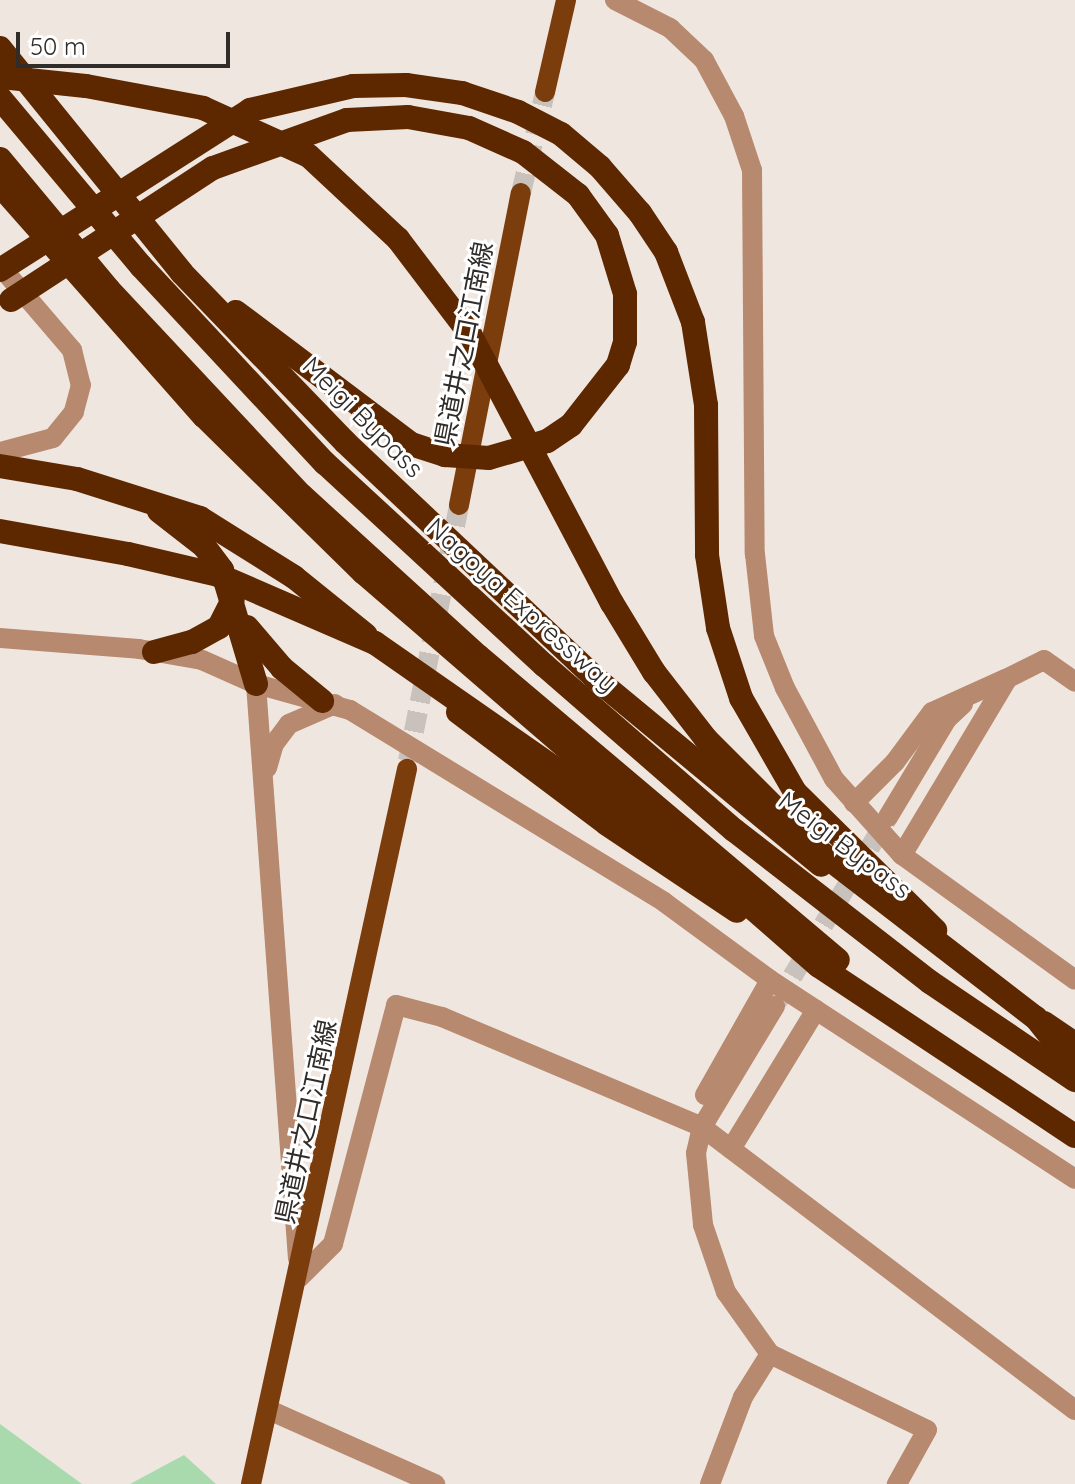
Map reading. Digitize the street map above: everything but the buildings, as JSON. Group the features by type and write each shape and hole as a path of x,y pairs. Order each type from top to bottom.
{"highway":[{"name":"Meigi Bypass","path":"0,48 182,273 345,442 595,678 802,851 999,994 1075,1044"},
{"path":"0,77 86,86 203,108 309,156 332,177 398,239 470,334 612,603 654,672 706,739 815,848 1036,1018 1075,1067"},
{"path":"0,268 250,110 353,86 406,85 462,93 518,112 561,134 600,167 640,213 666,252 693,322 706,405 707,555 718,628 741,698 795,792 999,994"},
{"name":"Nagoya Expressway","path":"0,98 141,266 325,463 544,665 734,830 930,982 1075,1080"},
{"path":"6,302 213,168 347,120 408,117 469,128 523,152 578,195 607,235 625,294 625,342 618,365 571,425 547,441 489,458 445,455 411,444 182,273"},
{"path":"0,159 109,290 301,495 478,656 828,963"},
{"path":"0,185 204,416 364,573 828,963"},
{"path":"0,466 135,495 200,518 283,569 493,741 1075,1127"},
{"path":"135,495 204,546 222,570 256,684"},
{"path":"0,531 128,554 218,575 375,643 1075,1136"},
{"path":"154,652 192,642 219,627 235,606"},
{"path":"235,606 282,668 328,703"}],"main road":[{"path":"545,92 566,0"},
{"name":"県道井之口江南線","path":"459,505 521,193"},
{"name":"県道井之口江南線","path":"251,1484 299,1278 407,769"}],"street":[{"path":"615,0 670,28 704,60 734,116 752,170 755,554 764,636 834,779 854,803 902,855 1075,980"},
{"path":"0,268 72,350 81,385 74,412 53,438 0,452"},
{"path":"0,638 154,652 202,660 256,684 328,703 559,836 664,902 770,980 1075,1179"},
{"path":"854,803 895,762 932,712 968,699 1044,660 1075,682"},
{"path":"902,855 1008,678"},
{"path":"256,684 299,1278"},
{"path":"888,817 947,719 968,699"},
{"path":"263,780 274,744 289,724 328,703"},
{"path":"770,980 696,1124 703,1225 726,1292 770,1354 927,1430 897,1484"},
{"path":"299,1278 333,1244 396,1005 442,1017 696,1124 1075,1410"},
{"path":"696,1124 775,1006"},
{"path":"731,1149 816,1010"},
{"path":"710,1484 743,1397 770,1354"},
{"path":"269,1410 435,1484"}],"green space":[{"path":"0,1424 82,1484 0,1484"},
{"path":"184,1455 216,1484 130,1484"}],"tunnel":[{"path":"521,193 545,92"},
{"path":"408,761 459,505"},
{"path":"777,1002 888,817"}]}
